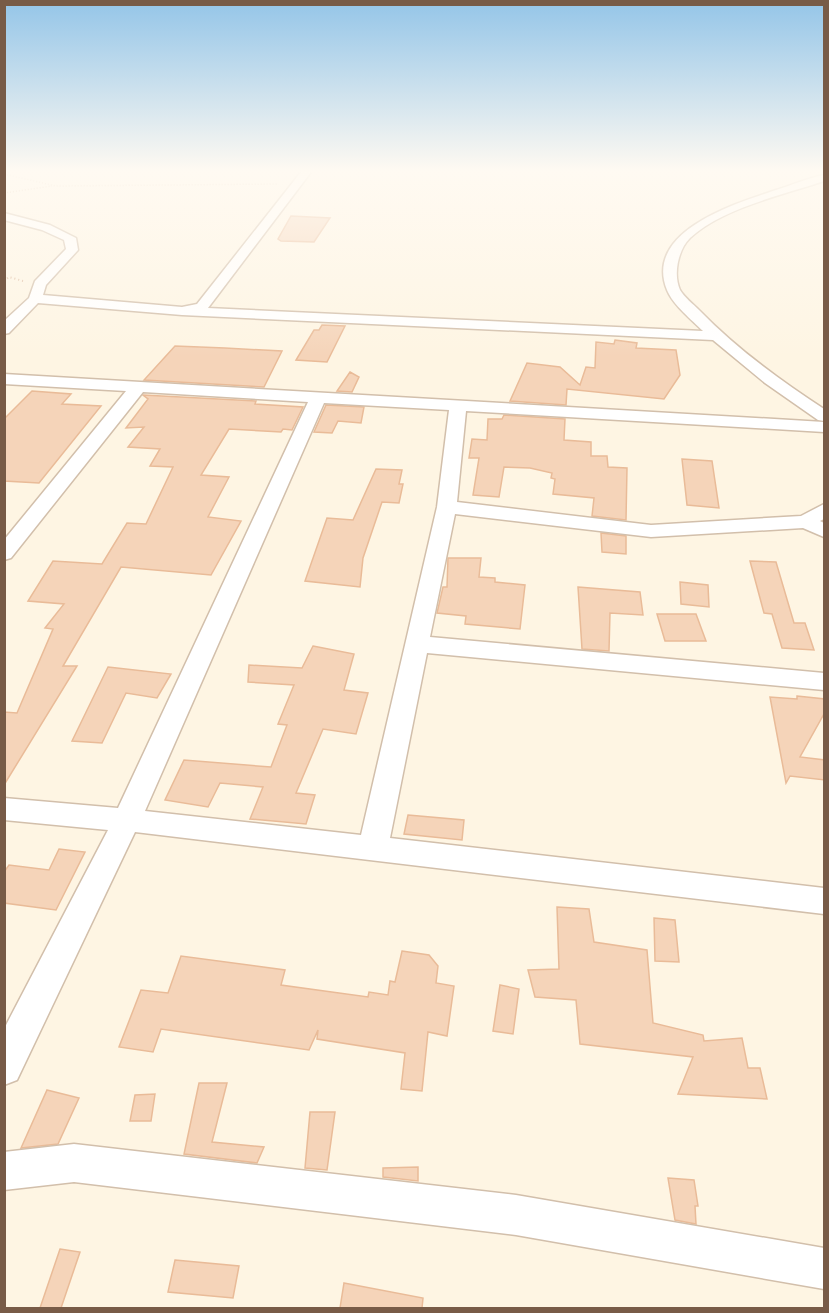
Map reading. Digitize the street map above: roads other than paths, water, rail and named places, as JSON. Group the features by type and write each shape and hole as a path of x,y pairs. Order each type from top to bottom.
{"street":[{"path":"4,330 34,300 40,284 72,250 70,238 61,233"},
{"path":"182,311 202,307 258,233"},
{"path":"690,233 672,257 674,291 714,336 780,387 825,416"},
{"path":"34,300 182,311 714,336"},
{"path":"4,379 825,427"},
{"path":"4,554 138,387"},
{"path":"4,1067 127,820 318,398"},
{"path":"373,848 447,507 458,406"},
{"path":"447,507 651,531 816,526 825,510"},
{"path":"418,644 825,682"},
{"path":"4,809 127,820 825,901"},
{"path":"4,1171 74,1163 516,1215 825,1269"}]}
